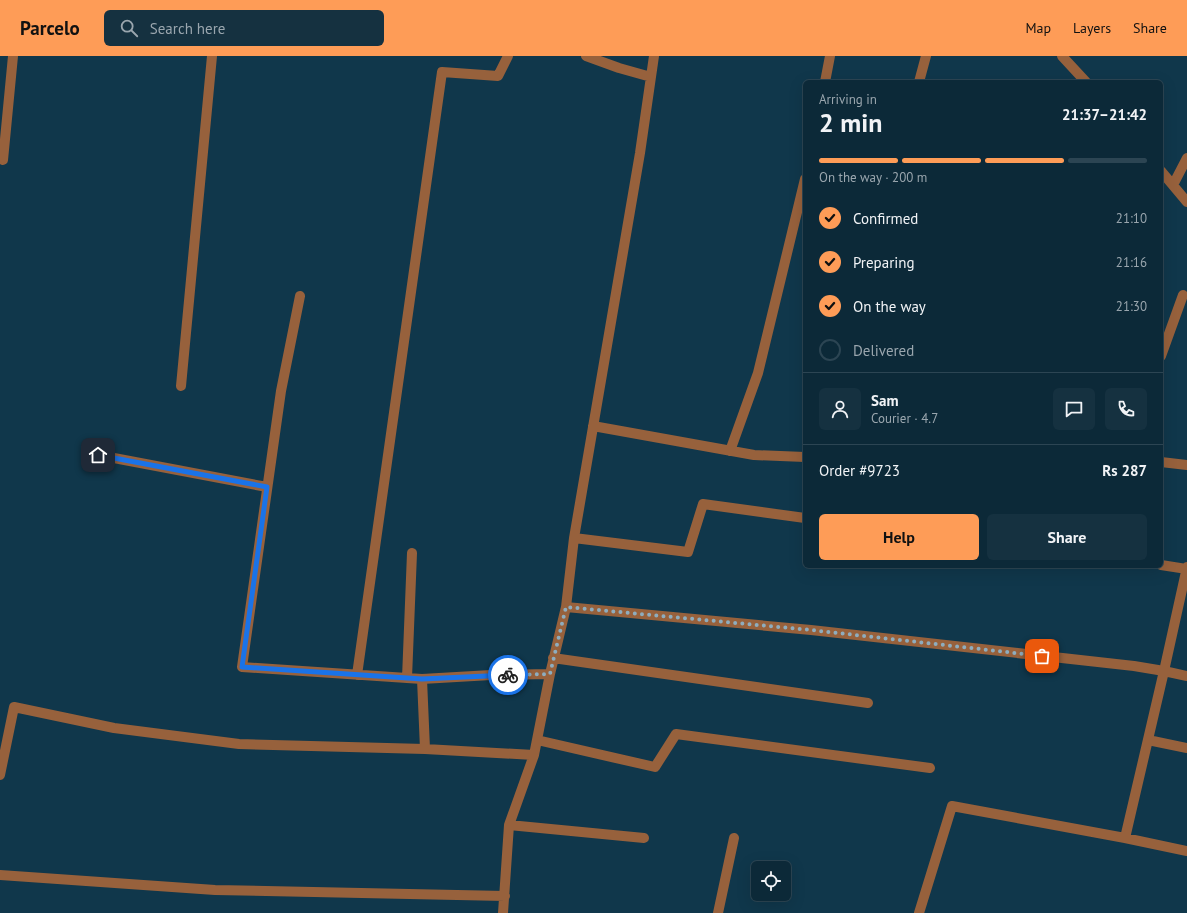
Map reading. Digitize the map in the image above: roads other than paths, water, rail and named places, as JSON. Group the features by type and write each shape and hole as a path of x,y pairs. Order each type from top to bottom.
{"street":[{"path":"3,160 13,56"},
{"path":"181,386 212,56"},
{"path":"357,675 442,72 498,76 508,56"},
{"path":"586,56 619,68 651,77"},
{"path":"504,913 509,825 534,755 550,674 566,607 574,538 640,153 654,56"},
{"path":"825,80 830,56"},
{"path":"920,80 926,56"},
{"path":"1062,56 1084,80"},
{"path":"1173,185 1187,158"},
{"path":"1163,173 1187,202"},
{"path":"730,451 758,373 803,187"},
{"path":"1163,350 1183,295"},
{"path":"300,296 281,392 242,667 422,679 491,675 550,674"},
{"path":"593,426 754,455 803,456"},
{"path":"98,455 267,487"},
{"path":"1163,462 1187,465"},
{"path":"574,538 688,552 703,504 803,518"},
{"path":"406,678 412,553"},
{"path":"1125,838 1184,592 1187,568 1163,565"},
{"path":"566,607 819,630 1134,666 1187,676"},
{"path":"554,658 868,703"},
{"path":"422,679 425,749"},
{"path":"0,775 14,707 114,728 239,744 425,749 534,755"},
{"path":"537,740 655,767 676,734 930,768"},
{"path":"1148,740 1187,748"},
{"path":"919,913 952,806 1187,851"},
{"path":"509,825 644,838"},
{"path":"718,913 734,838"},
{"path":"0,876 216,890 505,896"}]}
